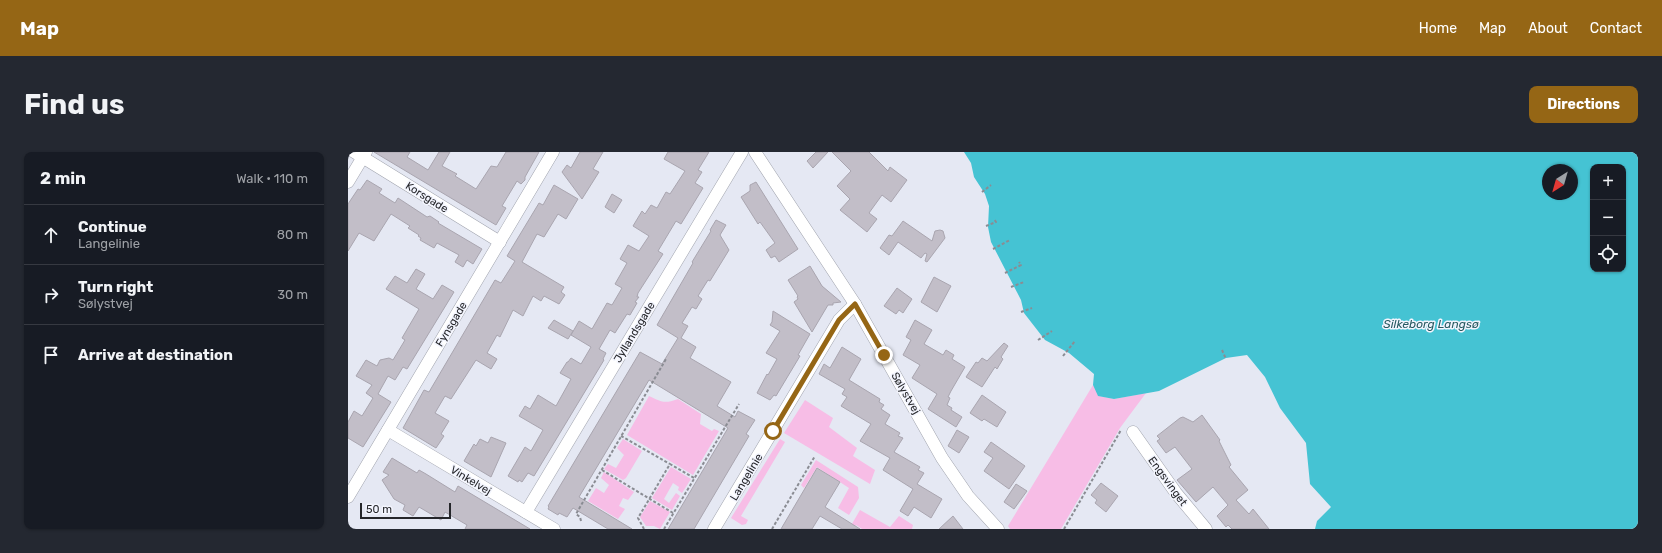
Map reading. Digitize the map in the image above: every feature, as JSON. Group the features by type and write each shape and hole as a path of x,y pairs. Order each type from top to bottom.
{"street":[{"name":"Fynsgade","path":"348,497 553,152"},
{"name":"Jyllandsgade","path":"526,512 742,152"},
{"name":"Sølystvej","path":"755,152 855,304 942,458 968,496 998,529"},
{"name":"Korsgade","path":"361,154 500,242"},
{"path":"348,182 361,154"},
{"name":"Langelinie","path":"714,529 839,320 855,304"},
{"name":"Vinkelvej","path":"388,430 554,529"},
{"name":"Engsvinget","path":"1134,432 1176,493 1206,529"}],"path":[{"path":"982,192 991,185"},
{"path":"986,226 996,222 994,219"},
{"path":"993,249 1010,240"},
{"path":"1005,273 1021,265 1019,262"},
{"path":"1011,287 1024,282"},
{"path":"1022,312 1032,308"},
{"path":"1038,340 1052,331"},
{"path":"1063,356 1075,340"},
{"path":"1222,350 1226,359"},
{"path":"581,521 580,517 576,514 666,359"},
{"path":"664,529 739,404"},
{"path":"1064,529 1121,429 1126,428 1134,432"},
{"path":"621,436 694,478"},
{"path":"772,529 815,456"},
{"path":"644,529 638,518 670,464"},
{"path":"602,470 673,513"}],"shaded area":[{"path":"1093,385 1099,396 1114,399 1146,393 1120,428 1061,529 1010,529 1008,526"},
{"path":"649,396 663,402 678,399 701,414 700,424 712,431 714,429 719,431 693,475 627,435"},
{"path":"805,400 833,418 829,427 857,448 853,456 875,470 870,484 784,433"},
{"path":"623,439 642,451 626,478 623,480 604,469 608,464 616,468 624,455 617,448"},
{"path":"780,439 785,442 741,516 748,520 746,524 742,525 731,518"},
{"path":"816,460 858,487 859,498 849,515 838,508 849,488 817,467 804,488 801,485"},
{"path":"671,467 691,479 682,493 678,490 679,487 673,483 664,499 669,503 676,493 680,496 672,510 652,498"},
{"path":"604,472 634,492 628,500 623,498 619,506 625,509 618,519 588,501 596,488 604,493 609,485 601,478"},
{"path":"650,501 670,512 660,529 654,526 646,526 640,517"},
{"path":"860,510 890,527 899,516 913,525 912,529 862,529 856,525 853,529 849,529"}],"water":[{"name":"Silkeborg Langsø","path":"964,152 1638,152 1638,529 1315,529 1317,521 1331,507 1310,484 1306,443 1280,408 1265,377 1247,355 1226,358 1159,391 1114,399 1098,396 1093,385 1094,374 1069,353 1045,340 1024,313 1021,300 991,242 988,227 989,206 985,194 974,177 971,163"}],"building":[{"path":"374,152 410,152 407,157 428,170 439,152 450,152 442,166 457,174 455,176 476,189 491,166 497,167 506,152 539,152 525,177 525,180 521,184 517,181 502,206 506,208 496,225"},
{"path":"580,152 603,152 593,169 599,172 582,199 562,172 567,165 571,168"},
{"path":"668,152 709,152 698,170 702,172 695,183 703,188 681,224 676,221 658,251 663,254 638,293 637,297 639,297 635,302 637,303 630,315 627,314 615,333 610,330 599,349 606,353 603,359 604,360 534,476 528,473 522,482 519,480 518,482 508,476 525,447 531,451 543,430 519,416 525,406 530,409 538,395 556,406 571,379 560,373 571,358 581,364 591,347 571,335 579,321 592,329 607,303 612,305 622,288 615,284 627,263 620,259 628,245 639,251 649,236 633,226 642,211 645,214 651,205 657,208 666,192 670,194 685,171 664,159"},
{"path":"816,152 828,152 813,168 807,161"},
{"path":"832,152 869,152 888,171 890,167 907,180 891,202 882,195 869,213 877,219 867,232 840,210 850,199 837,186 851,171"},
{"path":"367,180 382,189 379,193 395,203 398,198 427,217 430,216 439,222 438,223 482,249 473,264 467,260 463,267 455,262 459,255 437,243 434,248 420,240 421,238 418,236 419,235 408,228 410,226 391,214 374,241 359,233 348,251 348,204 358,189 360,190"},
{"path":"756,182 798,249 779,262 775,256 771,258 766,250 775,243 760,222 758,224 741,197 750,191 750,185"},
{"path":"554,185 578,199 566,219 558,214 544,237 537,234 522,262 564,287 561,292 565,295 559,304 544,296 541,301 533,296 523,316 513,310 500,337 497,335 487,353 497,359 491,369 476,360 451,399 445,396 435,413 449,421 441,434 444,436 436,448 403,428 424,390 429,392 495,280 501,283 515,261 507,256 539,203 543,205"},
{"path":"612,194 622,200 614,213 605,207"},
{"path":"716,220 726,225 720,235 729,250 710,281 708,280 698,296 702,299 696,309 692,307 682,323 688,326 681,338 696,347 690,358 731,382 717,406 735,417 738,411 755,420 746,434 749,436 694,529 668,529 728,428 649,380 579,497 632,529 608,529 573,508 567,517 559,513 558,515 548,509 548,506 640,352 662,364 678,338 657,325"},
{"path":"903,221 932,241 935,231 943,231 945,238 927,262 925,261 927,254 925,253 921,258 898,242 889,255 880,248 889,235 892,236"},
{"path":"810,266 822,286 841,302 828,305 812,332 794,302 798,299 798,296 788,280"},
{"path":"416,269 425,274 416,289 433,299 442,285 454,292 407,369 403,367 395,380 388,376 378,394 391,402 363,447 348,438 348,422 354,411 362,416 373,398 366,393 372,385 356,376 366,360 377,366 380,360 389,358 393,360 405,340 402,338 419,309 386,289 395,276 407,283"},
{"path":"934,277 951,286 937,312 921,302"},
{"path":"897,288 912,299 903,313 899,310 896,314 884,306"},
{"path":"773,311 810,334 798,355 800,356 776,396 774,395 770,400 757,393 777,359 766,353 780,331 770,325 772,322"},
{"path":"554,320 573,331 568,339 548,328"},
{"path":"915,320 932,330 924,344 943,355 946,350 954,355 952,359 965,367 948,397 950,398 947,405 952,408 951,410 962,417 956,427 928,409 937,394 912,378 920,365 903,355 911,340 906,337"},
{"path":"1004,343 1008,346 1001,357 1003,359 997,369 995,367 982,387 966,377 976,362 978,363 982,358 987,361"},
{"path":"842,347 861,359 849,380 880,399 879,402 884,405 881,409 890,415 885,424 900,433 898,436 903,438 894,452 920,467 918,470 924,473 917,484 942,499 931,518 914,507 908,516 900,511 913,489 883,470 890,458 860,441 871,424 841,406 847,397 842,394 845,389 819,374 824,364 830,368"},
{"path":"982,395 1006,412 997,427 984,419 982,421 970,413"},
{"path":"1202,415 1220,440 1219,441 1231,465 1229,467 1248,490 1236,500 1249,514 1253,509 1269,529 1232,529 1228,525 1226,527 1217,516 1228,505 1213,487 1196,502 1177,480 1192,469 1175,447 1166,453 1157,441 1160,439 1157,436 1180,418 1183,417 1193,422"},
{"path":"957,430 969,437 959,453 948,446"},
{"path":"491,437 506,443 491,477 464,461 474,444 476,446 480,439 488,443"},
{"path":"991,442 1025,466 1009,489 984,471 993,458 984,452"},
{"path":"392,458 417,473 419,470 455,492 458,486 530,529 465,529 467,525 445,512 441,520 419,507 413,516 403,510 405,505 394,499 382,480 389,475 383,472"},
{"path":"817,468 840,482 825,507 860,529 842,529 820,516 812,529 781,529"},
{"path":"1101,483 1118,496 1106,512 1095,503 1097,500 1091,495"},
{"path":"1016,484 1027,491 1014,509 1004,502"},
{"path":"953,516 963,529 939,529"}],"route":[{"path":"773,431 839,320 855,304 884,355"}]}
